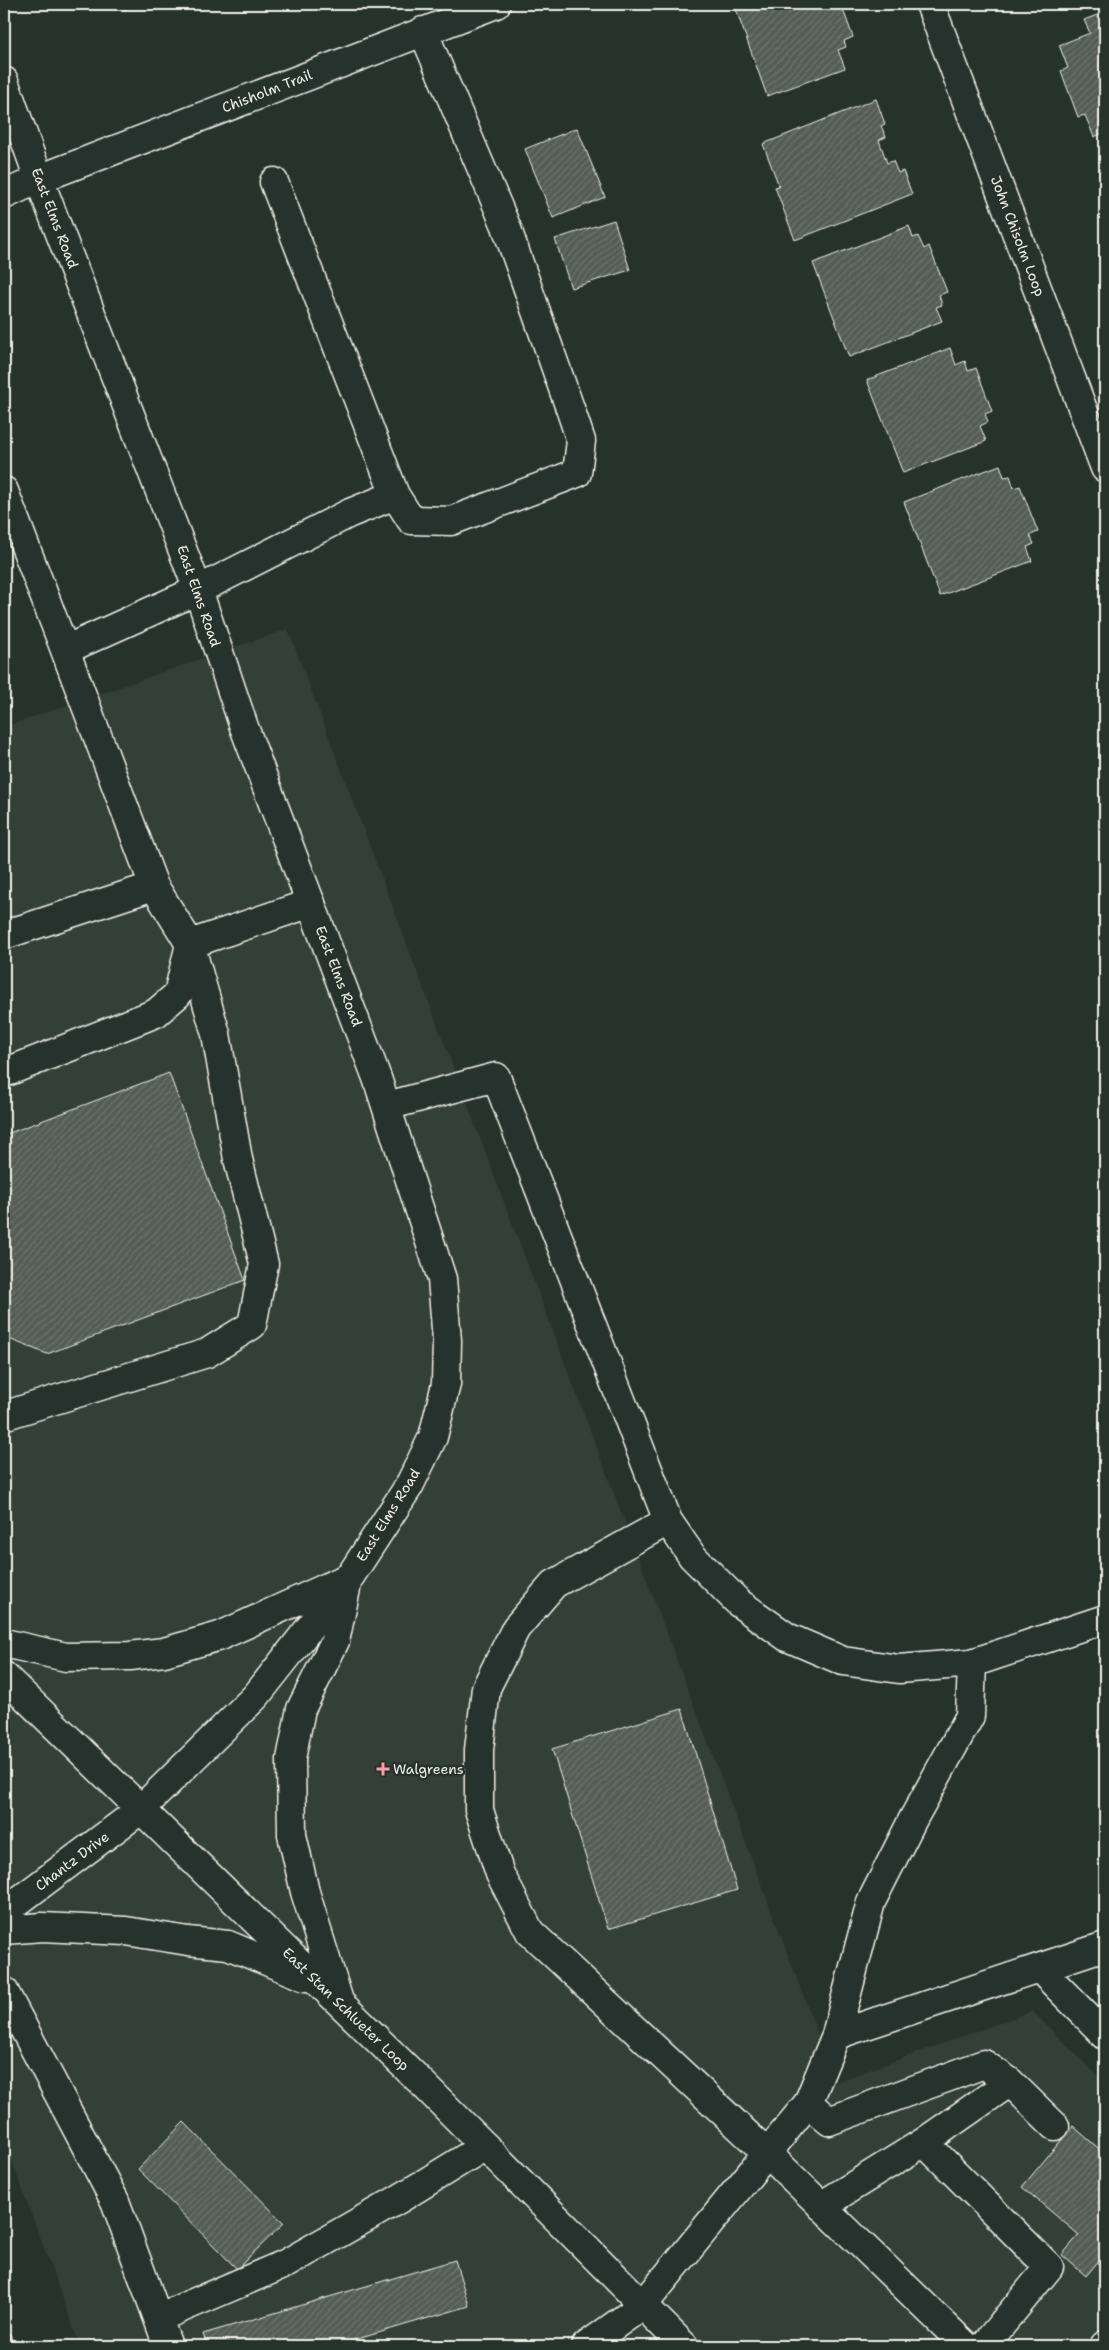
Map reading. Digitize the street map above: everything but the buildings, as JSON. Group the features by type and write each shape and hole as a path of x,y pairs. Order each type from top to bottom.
{"main road":[{"name":"Chisholm Trail","path":"4,195 39,179 496,4"},
{"name":"John Chisolm Loop","path":"930,4 1105,468"},
{"path":"274,182 395,495 411,520 451,521 577,473 581,441 506,226 423,31"},
{"name":"East Elms Road","path":"4,81 39,179 198,590 244,727 387,1106 442,1279 447,1341 446,1384 433,1437 409,1486 349,1578 256,1696 140,1810"},
{"path":"4,491 154,886 190,944 216,1034 238,1159 264,1264 252,1325 207,1353 6,1415 4,1413"},
{"path":"65,650 198,590 350,512 395,495"},
{"path":"4,935 154,886"},
{"path":"190,944 311,903"},
{"path":"4,1073 156,1012 178,994 190,944"},
{"path":"387,1106 496,1077 668,1521 692,1556 738,1603 787,1637 843,1661 900,1669 972,1663 1105,1619"},
{"path":"668,1521 554,1584 516,1628 486,1688 479,1750 479,1810 500,1874 530,1932 767,2153 966,2346"},
{"path":"4,1643 66,1657 130,1656 164,1652 220,1636 349,1578"},
{"path":"340,2003 304,1892 292,1835 290,1758 300,1709 335,1641 349,1578"},
{"path":"586,2346 643,2304 808,2103 836,2035 871,1902 913,1819 970,1716 972,1663"},
{"name":"East Stan Schlueter Loop","path":"4,1676 340,2003 684,2346"},
{"name":"Chantz Drive","path":"4,1912 140,1810"},
{"path":"4,1930 42,1927 126,1931 228,1945 318,1983"},
{"path":"836,2035 1105,1946"},
{"path":"1039,1968 1105,2035"},
{"path":"4,1991 115,2200 168,2346"},
{"path":"808,2103 829,2121 984,2064 1010,2082 1055,2126"},
{"path":"821,2206 924,2142 1010,2082"},
{"path":"924,2142 1049,2267 984,2346"},
{"path":"158,2318 287,2263 399,2199 485,2146"}],"shaded area":[{"path":"288,629 836,2082 1032,2011 1105,2083 1105,2346 767,2346 758,2338 734,2346 80,2346 4,2140 4,727"}],"place":[{"name":"Walgreens","path":"383,1769"}]}
